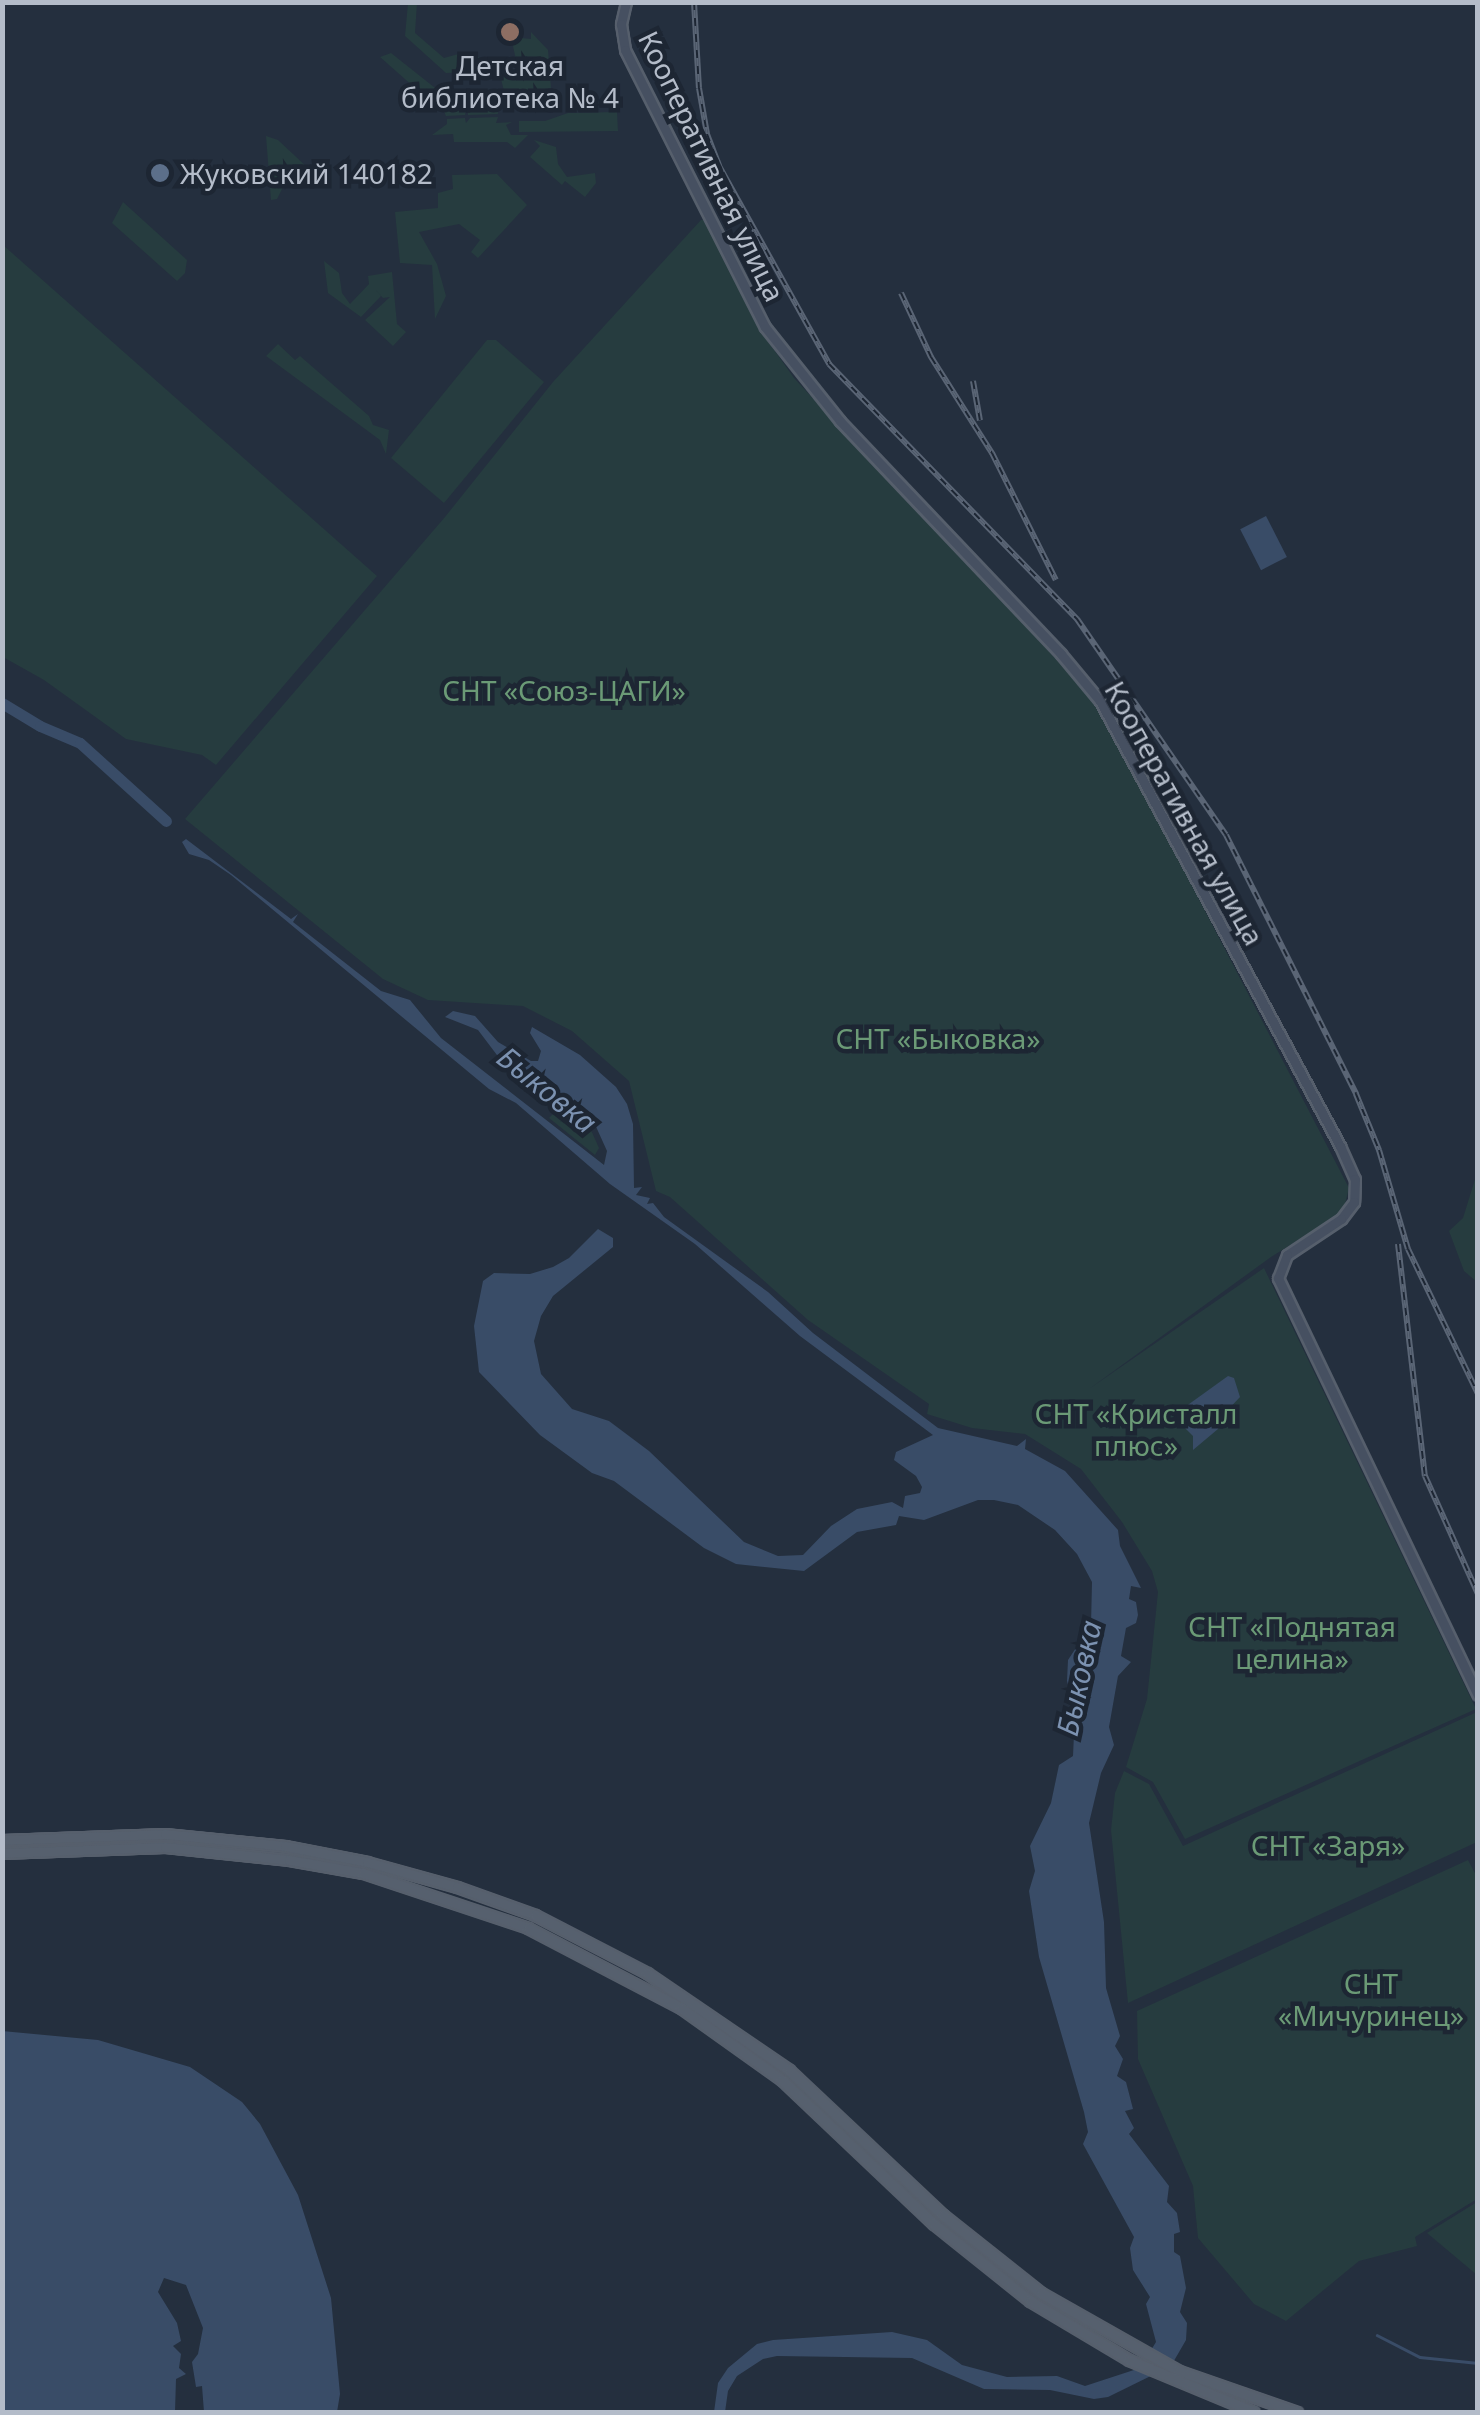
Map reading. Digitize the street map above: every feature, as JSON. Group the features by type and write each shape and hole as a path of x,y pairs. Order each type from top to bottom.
{"main road":[{"name":"Кооперативная улица","path":"626,2 621,24 625,50 765,327 840,421 1062,654 1100,701 1340,1146 1355,1178 1354,1202 1341,1219 1282,1260 1278,1278 1478,1694"},
{"path":"2,1840 165,1834 266,1844 367,1862 535,1916 646,1973 736,2030 830,2106 996,2261 1094,2327 1179,2371 1256,2401 1297,2412"},
{"path":"2,1853 165,1847 289,1860 363,1873 528,1928 680,2008 782,2080 988,2270 1089,2338 1170,2380 1253,2412"}],"green space":[{"path":"408,3 417,3 415,33 444,58 462,53 462,58 479,57 480,72 446,73 405,36"},
{"path":"531,32 548,50 551,88 505,95 498,67 507,66 508,78 523,78 527,56 516,60 511,37 531,39"},
{"path":"391,53 449,99 499,97 499,102 491,106 497,107 498,114 468,115 467,106 465,115 446,116 443,109 380,57"},
{"path":"617,112 618,131 519,132 519,121 545,121 568,113"},
{"path":"498,117 496,123 512,122 506,125 511,135 528,135 515,148 507,142 454,142 453,134 432,135 447,124 447,119 465,118 466,123 470,118"},
{"path":"266,136 278,140 308,168 309,184 284,185 277,199 271,200"},
{"path":"534,140 556,147 558,164 567,177 595,173 596,183 585,197 565,181 562,185 530,157 540,146"},
{"path":"497,174 527,205 478,258 471,252 480,240 459,224 419,232 437,264 446,296 435,319 432,265 400,263 395,212 438,208 438,193 453,189 452,175"},
{"path":"123,202 187,260 185,273 177,281 112,223"},
{"path":"701,220 707,220 758,327 794,378 1097,703 1349,1188 1343,1212 1271,1257 1089,1389 1264,1268 1476,1709 1185,1839 1153,1782 1126,1767 1147,1699 1158,1592 1152,1571 1122,1522 1081,1469 1025,1434 972,1428 927,1414 929,1404 808,1320 670,1197 656,1191 629,1081 572,1031 523,1006 428,1000 383,979 185,819 445,517 553,382"},
{"path":"3,245 377,576 216,765 202,755 126,739 44,680 3,657"},
{"path":"324,261 339,273 342,293 350,304 369,284 368,276 392,272 397,324 406,332 393,346 365,320 390,297 383,298 374,288 381,296 361,317 328,293"},
{"path":"487,340 496,340 544,382 444,503 391,458"},
{"path":"278,344 295,360 300,356 369,416 373,425 389,430 386,454 380,440 266,356"},
{"path":"562,1105 586,1119 599,1148 595,1155 549,1118"},
{"path":"1477,1173 1477,1282 1464,1271 1449,1231 1463,1218"},
{"name":"СНТ «Заря»","path":"1477,1712 1477,1842 1128,2003 1111,1830 1115,1793 1124,1771 1149,1784 1183,1846"},
{"name":"СНТ «Мичуринец»","path":"1468,1860 1478,1879 1477,2199 1415,2237 1417,2246 1359,2261 1286,2321 1254,2304 1198,2238 1193,2186 1138,2059 1137,2011"},
{"path":"1477,2202 1477,2275 1427,2233"}],"water":[{"path":"1266,516 1287,557 1261,570 1240,529"},
{"path":"186,839 291,919 298,914 293,922 381,991 410,1000 441,1038 604,1165 607,1151 593,1120 548,1084 535,1081 528,1069 523,1072 503,1063 478,1030 445,1017 453,1011 475,1016 498,1042 531,1061 538,1061 541,1051 530,1033 532,1027 580,1055 616,1087 627,1104 633,1124 634,1188 642,1187 636,1195 650,1198 647,1204 653,1203 664,1217 768,1292 813,1333 938,1428 1017,1446 1026,1439 1025,1449 1065,1471 1118,1530 1120,1546 1141,1588 1131,1586 1129,1599 1136,1602 1138,1615 1136,1623 1126,1628 1121,1656 1131,1662 1118,1676 1109,1727 1114,1745 1101,1773 1089,1823 1104,1922 1106,1988 1120,2036 1115,2046 1123,2059 1117,2076 1126,2082 1133,2109 1125,2111 1134,2128 1129,2134 1169,2186 1167,2202 1177,2213 1180,2232 1174,2234 1174,2252 1180,2256 1186,2288 1180,2312 1187,2323 1186,2340 1171,2366 1108,2397 1094,2399 1050,2390 984,2389 912,2358 777,2356 763,2359 737,2376 728,2391 725,2412 714,2412 718,2383 728,2368 757,2344 773,2340 892,2332 927,2340 962,2365 1007,2377 1057,2376 1085,2386 1140,2368 1156,2342 1146,2304 1150,2297 1133,2270 1130,2248 1134,2237 1083,2144 1088,2132 1084,2112 1039,1957 1029,1891 1035,1871 1030,1846 1051,1803 1059,1765 1073,1756 1075,1712 1067,1681 1068,1660 1091,1625 1092,1582 1077,1554 1055,1530 1018,1505 994,1500 978,1500 924,1520 899,1516 896,1525 857,1532 804,1571 736,1564 704,1548 614,1481 592,1473 540,1435 479,1372 474,1326 483,1281 494,1273 530,1274 553,1267 569,1258 598,1229 613,1238 613,1247 553,1296 541,1316 534,1341 541,1374 572,1409 609,1421 649,1451 744,1542 778,1556 803,1555 831,1526 857,1509 892,1502 903,1508 905,1496 920,1493 922,1487 916,1476 894,1460 896,1452 933,1435 800,1336 695,1244 610,1184 516,1103 489,1089 231,875 209,860 189,854 182,842"},
{"path":"1228,1376 1234,1378 1240,1397 1223,1415 1218,1429 1193,1450 1193,1436 1180,1423 1178,1412"},
{"path":"2,2031 98,2040 190,2067 242,2102 260,2124 298,2195 331,2298 340,2394 337,2412 204,2412 202,2386 196,2387 192,2362 198,2354 203,2328 186,2285 164,2278 158,2292 177,2323 181,2341 173,2346 181,2354 179,2368 186,2374 176,2379 175,2412 3,2412"}],"waterway":[{"name":"Быковка","path":"2,703 40,726 80,743 166,821"},
{"path":"1377,2335 1420,2357 1478,2363"}],"railway":[{"path":"694,2 699,88 707,134 719,166 829,364 1077,619 1226,835 1356,1094 1379,1150 1408,1249 1478,1394"},
{"path":"901,293 931,357 992,453 1056,580"},
{"path":"973,381 980,420"},
{"path":"1398,1244 1425,1476 1478,1594"}],"place":[{"name":"Детская библиотека № 4","path":"510,32"},
{"name":"Жуковский 140182","path":"160,173"}],"park label":[{"name":"СНТ «Союз-ЦАГИ»","path":"564,690"},
{"name":"СНТ «Быковка»","path":"938,1038"},
{"name":"СНТ «Кристалл плюс»","path":"1136,1429"},
{"name":"СНТ «Поднятая целина»","path":"1292,1642"}]}
